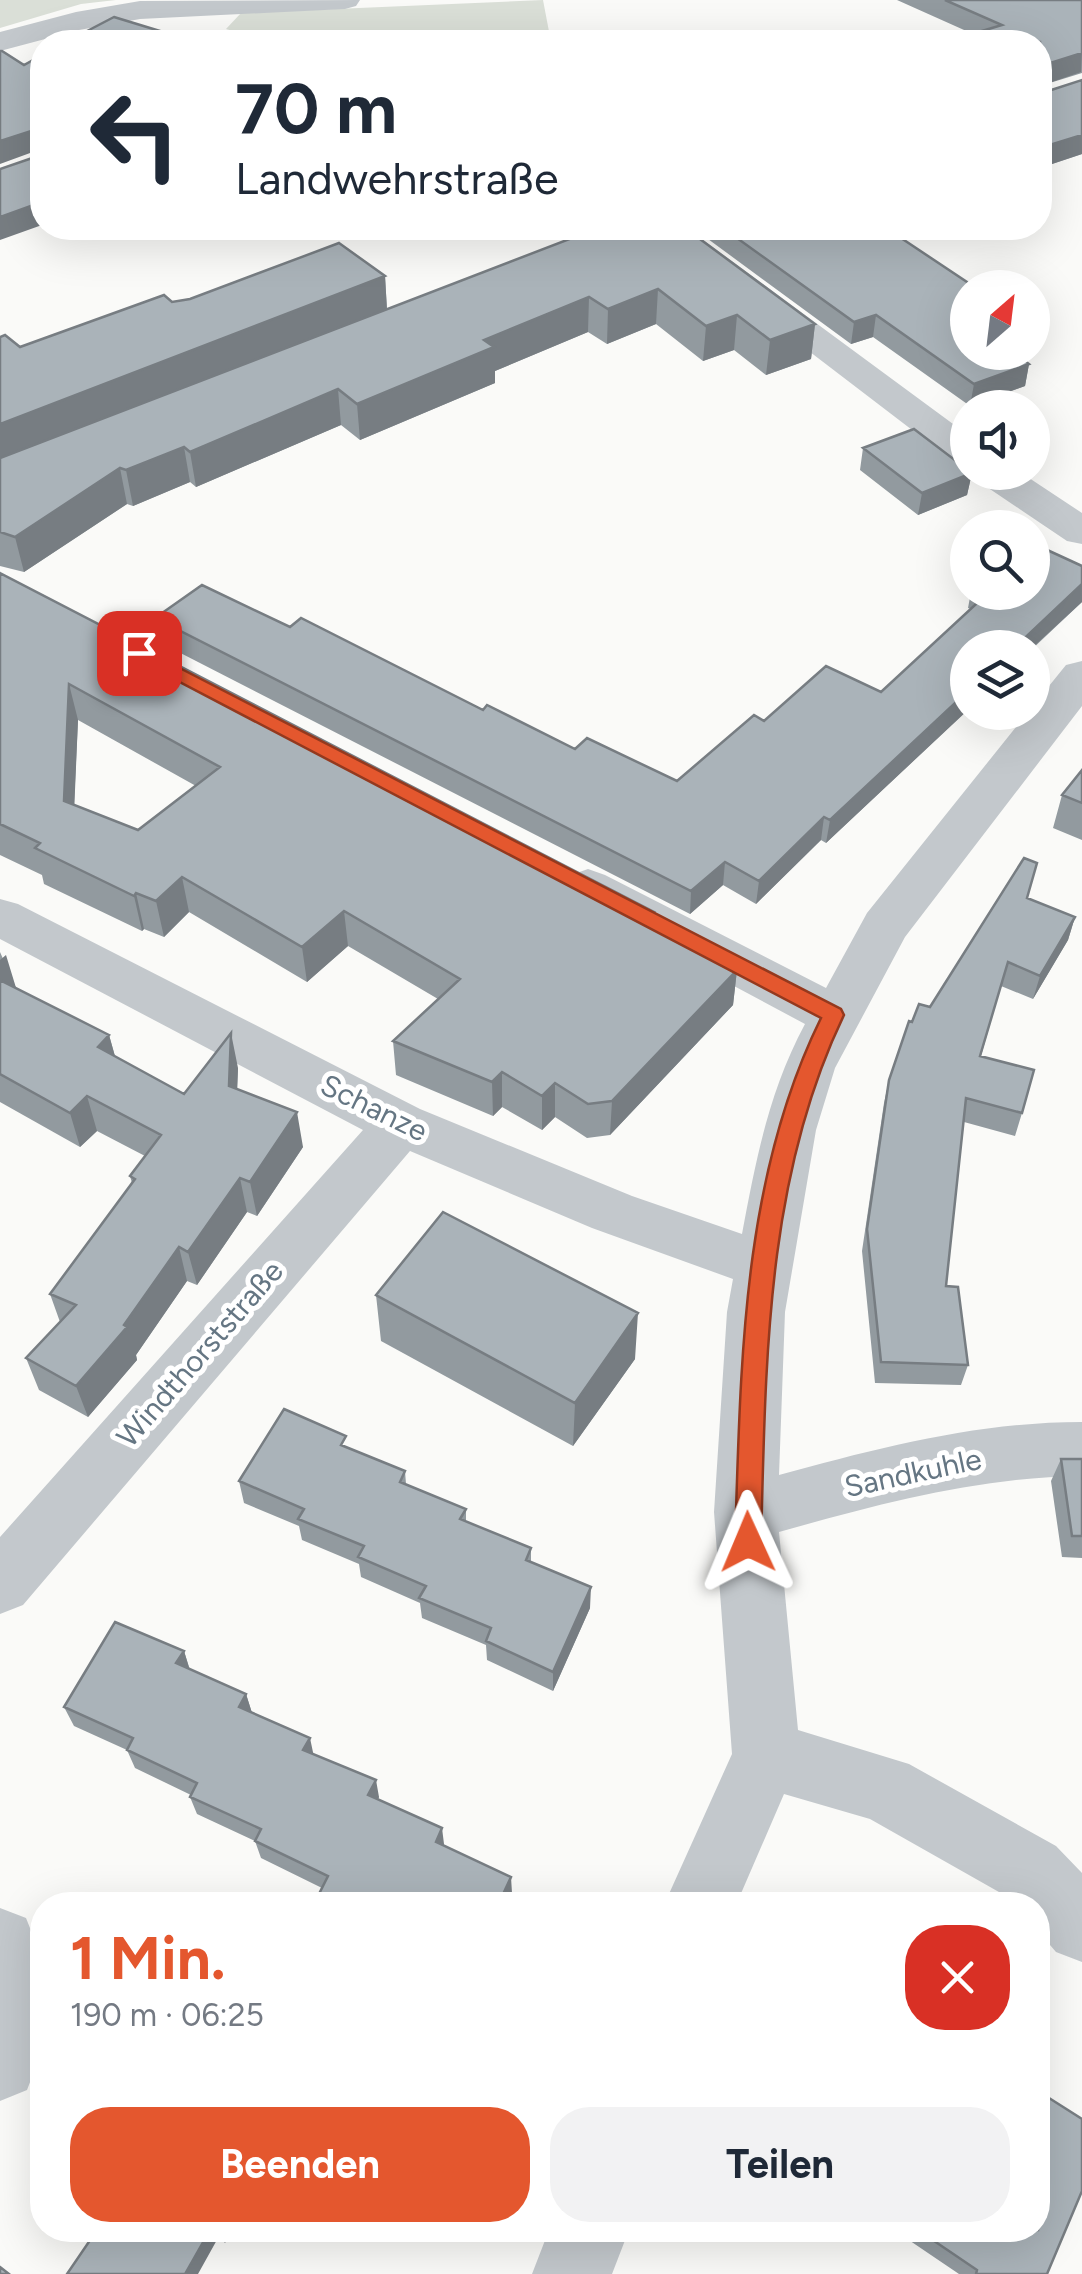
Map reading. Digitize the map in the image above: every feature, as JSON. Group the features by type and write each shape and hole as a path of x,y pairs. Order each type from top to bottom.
{"street":[{"path":"48,30 108,14 346,0"},
{"path":"165,9 186,30"},
{"path":"3,42 30,35"},
{"path":"3,42 30,58"},
{"path":"681,240 950,441"},
{"path":"1019,490 1082,532"},
{"path":"706,1892 766,1755 746,1512 756,1312 789,1130 808,1068 833,1015 885,926 1082,675"},
{"path":"550,867 833,1015"},
{"name":"Schanze","path":"0,917 401,1124 612,1212 763,1265"},
{"name":"Windthorststraße","path":"0,1584 401,1124"},
{"name":"Sandkuhle","path":"746,1512 911,1468 1055,1448 1082,1448"},
{"path":"766,1755 884,1788 1031,1871 1082,1926"},
{"path":"0,1944 7,1958 16,2007 0,2063"},
{"path":"572,2274 584,2242"}],"shaded area":[{"path":"0,0 116,0 81,4 0,28"},
{"path":"543,0 549,30 226,29 241,13"}],"building":[{"path":"945,0 1082,0 1082,53 1052,63 1052,30 985,30 1002,25"},
{"path":"114,17 157,30 89,30"},
{"path":"2,51 24,65 30,62 30,131 0,141"},
{"path":"1082,80 1082,135 1052,144 1052,90"},
{"path":"30,159 30,206 0,217 0,169"},
{"path":"567,240 701,240 815,324 770,340 737,315 706,326 658,289 608,309 589,297 484,340 494,347 357,404 338,389 190,452 184,447 126,470 120,468 15,537 0,532 0,458"},
{"path":"740,240 904,240 950,271 950,367 876,315 854,322"},
{"path":"339,243 385,276 0,424 0,337 5,335 20,347 164,295 172,302 190,299"},
{"path":"954,370 1012,370 974,384"},
{"path":"914,429 950,456 950,482 922,493 863,448"},
{"path":"1050,551 1082,566 1082,584 1033,630 950,630 950,708 830,820 824,817 759,881 725,862 691,891 155,618 202,585 290,627 301,618 483,710 487,705 575,749 587,738 677,781 754,715 764,721 826,666 881,692 970,610 1050,610"},
{"path":"0,573 654,912 644,920 737,970 612,1101 588,1104 555,1083 542,1096 502,1072 492,1082 393,1041 460,979 344,911 302,947 182,877 156,901 136,893 134,896 35,848 40,843 0,824","holes":["69,684 220,767 138,830 64,801"]},
{"path":"1082,770 1082,803 1062,795"},
{"path":"1024,858 1037,863 1027,898 1075,917 1040,976 1008,962 980,1056 1034,1070 1022,1113 966,1098 946,1286 958,1287 968,1365 881,1362 867,1229 889,1080 909,1021 912,1022 919,1004 930,1007"},
{"path":"0,980 109,1035 98,1047 184,1094 231,1033 229,1086 297,1112 250,1182 240,1178 188,1252 179,1247 124,1325 127,1327 76,1386 26,1358 76,1305 50,1294 135,1179 130,1176 161,1135 87,1096 70,1113 0,1074"},
{"path":"443,1212 638,1313 575,1403 376,1295"},
{"path":"284,1409 346,1436 341,1445 405,1471 400,1482 466,1509 460,1519 531,1548 526,1560 591,1587 553,1672 486,1641 491,1628 419,1598 426,1586 358,1557 364,1546 298,1519 304,1509 239,1481"},
{"path":"1061,1459 1082,1459 1082,1536 1072,1536"},
{"path":"115,1622 184,1651 176,1663 246,1694 239,1707 310,1738 303,1750 376,1780 368,1795 442,1828 436,1842 511,1877 504,1892 320,1892 328,1876 255,1841 261,1829 190,1797 197,1783 127,1750 133,1738 64,1707"},
{"path":"1050,2099 1082,2119 1082,2191 1047,2274 976,2274 977,2270 936,2242 1050,2242"},
{"path":"89,2242 203,2242 185,2274 67,2274"}],"route":[{"path":"139,653 833,1015 808,1068 789,1130 763,1265 754,1346 748,1542"}]}
